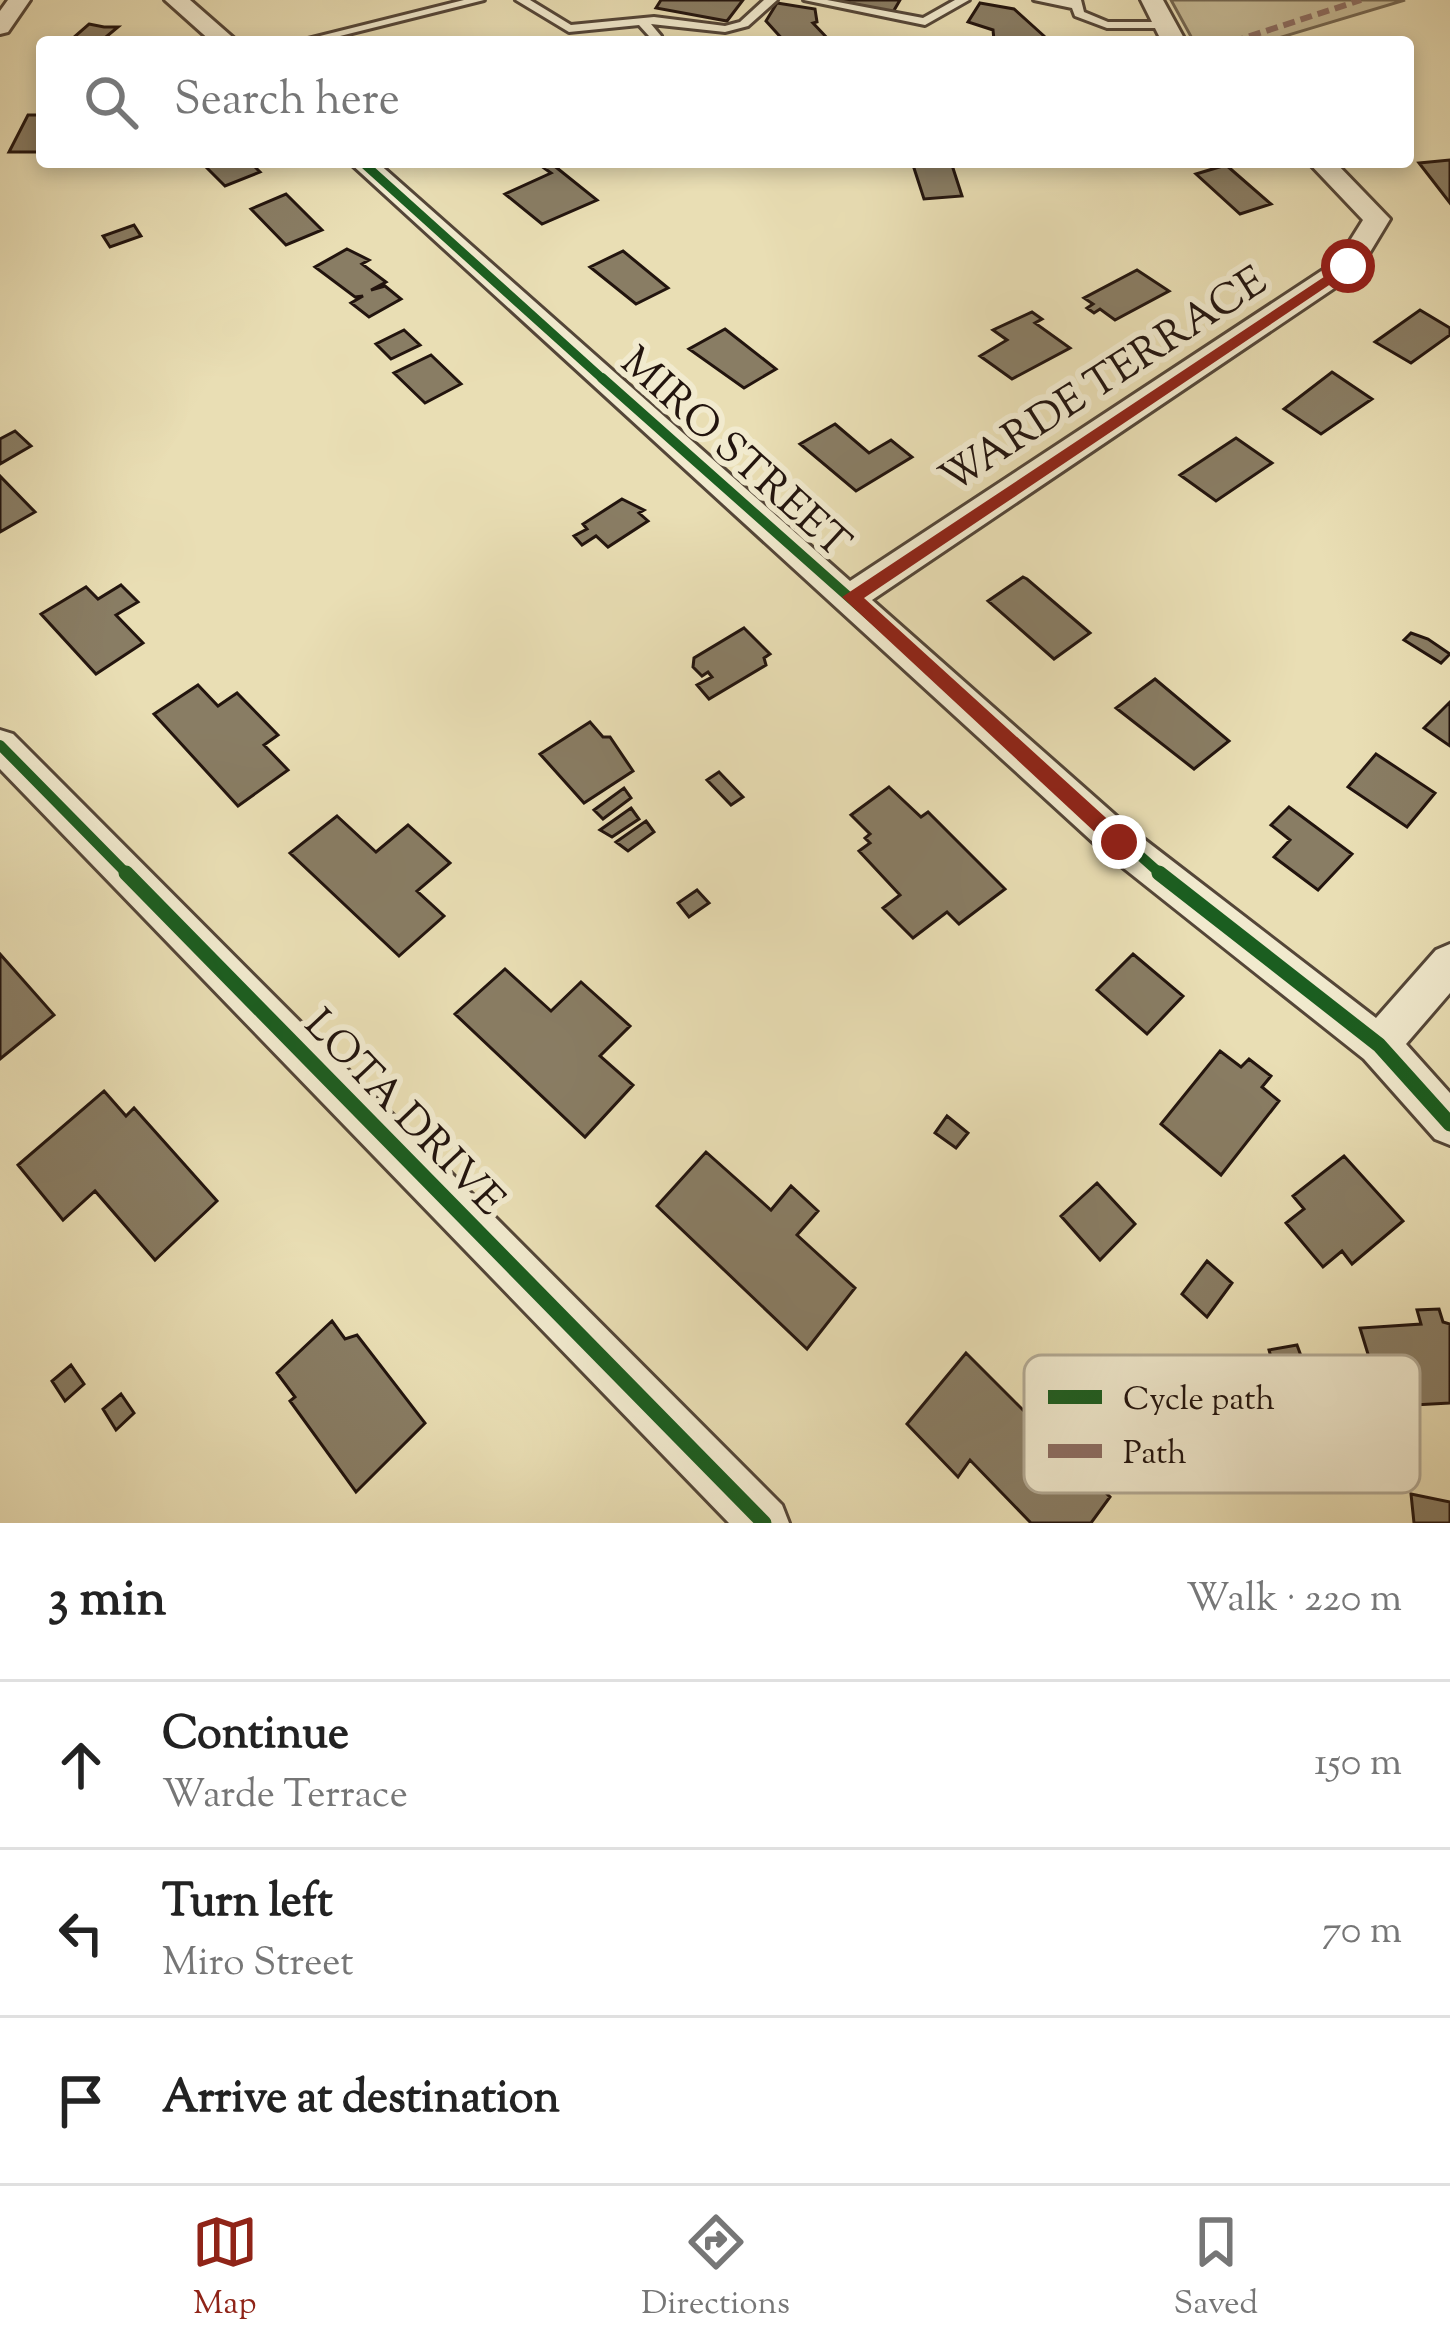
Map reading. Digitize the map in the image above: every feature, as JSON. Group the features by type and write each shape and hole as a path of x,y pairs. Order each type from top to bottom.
{"street":[{"path":"0,27 20,0"},
{"path":"176,0 219,36"},
{"path":"1152,0 1170,34"},
{"name":"MIRO STREET","path":"369,168 1119,842 1379,1046 1450,1124"},
{"name":"WARDE TERRACE","path":"851,597 1348,266 1377,219 1327,168"},
{"name":"LOTA DRIVE","path":"0,745 764,1523"},
{"path":"1379,1046 1450,962"}],"lane":[{"path":"327,36 478,0"},
{"path":"522,0 579,36"},
{"path":"569,29 644,22 725,29 744,24 771,0"},
{"path":"810,0 925,22 963,0"},
{"path":"1040,0 1076,3 1079,14 1107,25 1170,34"},
{"path":"644,22 655,36"}],"shaded area":[{"path":"1171,0 1405,0 1285,36 1191,36"}],"building":[{"path":"661,0 743,0 727,21 656,8"},
{"path":"834,0 900,0 893,12"},
{"path":"777,3 815,9 817,22 813,23 825,36 780,36 766,21"},
{"path":"980,3 1014,9 1044,36 994,36 993,30 968,22"},
{"path":"89,24 118,27 107,36 75,36"},
{"path":"28,115 36,115 36,152 9,152"},
{"path":"1450,160 1450,203 1419,163"},
{"path":"207,168 256,168 260,172 225,186"},
{"path":"544,168 557,168 597,200 542,224 505,194 551,173"},
{"path":"914,168 953,168 962,196 924,199"},
{"path":"1229,168 1271,204 1240,214 1196,174"},
{"path":"286,194 322,230 286,245 251,209"},
{"path":"134,225 141,236 110,247 103,236"},
{"path":"347,249 369,260 362,264 386,282 371,290 385,286 401,299 369,317 351,303 363,296 355,297 315,267"},
{"path":"623,251 668,288 636,304 590,267"},
{"path":"1137,270 1169,291 1115,320 1100,309 1094,313 1087,308 1093,304 1084,298"},
{"path":"1420,310 1450,328 1450,335 1411,363 1375,342"},
{"path":"1032,312 1042,319 1035,323 1070,348 1012,379 980,356 1007,340 993,330"},
{"path":"725,329 776,369 744,388 689,349"},
{"path":"404,330 420,345 391,359 376,344"},
{"path":"431,355 461,384 425,403 394,373"},
{"path":"1332,372 1372,399 1321,434 1284,409"},
{"path":"835,424 869,453 891,440 912,457 856,491 800,444"},
{"path":"15,431 31,446 0,464 0,439"},
{"path":"1236,438 1272,463 1216,501 1180,475"},
{"path":"0,476 35,512 0,532"},
{"path":"622,499 644,510 639,513 648,521 608,547 596,536 582,545 574,536 587,529 583,524"},
{"path":"1023,577 1090,633 1054,659 988,601"},
{"path":"121,585 138,602 116,615 143,643 96,674 41,614 86,587 98,599"},
{"path":"744,628 770,654 764,658 766,665 709,699 697,685 712,677 708,672 702,676 693,667 694,658"},
{"path":"1411,633 1450,654 1441,663 1404,640"},
{"path":"1155,679 1229,741 1194,769 1116,708"},
{"path":"198,685 218,706 237,693 278,735 264,745 288,770 238,806 154,714"},
{"path":"1450,702 1450,746 1424,728"},
{"path":"590,722 603,737 610,737 633,771 584,803 540,754"},
{"path":"1376,754 1435,793 1407,827 1348,787"},
{"path":"719,772 743,797 731,805 707,780"},
{"path":"889,787 921,817 928,812 1005,889 959,924 947,912 913,938 883,908 900,895 859,851 870,843 865,838 870,834 851,815"},
{"path":"624,788 631,798 603,819 594,810"},
{"path":"1289,807 1352,854 1318,890 1274,857 1290,840 1271,825"},
{"path":"631,808 639,819 612,837 600,830"},
{"path":"337,816 376,852 408,825 450,863 417,891 444,916 399,956 290,853"},
{"path":"646,821 654,832 628,851 616,842"},
{"path":"697,890 709,903 689,917 678,903"},
{"path":"0,954 54,1015 0,1059"},
{"path":"1133,954 1183,996 1147,1034 1097,990"},
{"path":"505,969 551,1011 581,982 630,1026 600,1056 633,1085 585,1137 455,1014"},
{"path":"1220,1051 1241,1067 1249,1059 1271,1076 1262,1087 1279,1101 1221,1175 1161,1124"},
{"path":"104,1091 126,1116 134,1108 217,1201 155,1260 95,1191 63,1220 18,1165"},
{"path":"947,1116 968,1133 956,1148 935,1133"},
{"path":"706,1152 771,1210 791,1186 818,1211 797,1235 855,1288 807,1349 657,1206"},
{"path":"1344,1156 1403,1221 1352,1264 1342,1251 1323,1267 1286,1223 1304,1209 1293,1196"},
{"path":"1097,1183 1135,1224 1100,1260 1061,1216"},
{"path":"1207,1261 1232,1283 1207,1317 1182,1294"},
{"path":"1439,1309 1443,1322 1450,1324 1450,1403 1420,1405 1420,1355 1368,1355 1360,1328 1421,1324 1417,1310"},
{"path":"332,1321 345,1339 357,1335 425,1423 356,1492 290,1401 295,1397 277,1373"},
{"path":"1297,1345 1301,1355 1270,1355 1269,1350"},
{"path":"966,1353 1024,1411 1024,1493 1106,1493 1110,1497 1091,1523 1031,1523 970,1460 958,1477 907,1424"},
{"path":"71,1365 84,1384 65,1401 52,1381"},
{"path":"121,1394 134,1413 116,1430 103,1409"},
{"path":"1411,1494 1450,1502 1450,1523 1414,1523"}],"marked path":[{"path":"1250,36 1361,0"}],"cycle path":[{"path":"369,168 1119,842 1379,1045 1450,1124"},
{"path":"0,745 764,1523"}],"route":[{"path":"1119,842 851,597 1348,266"}]}
